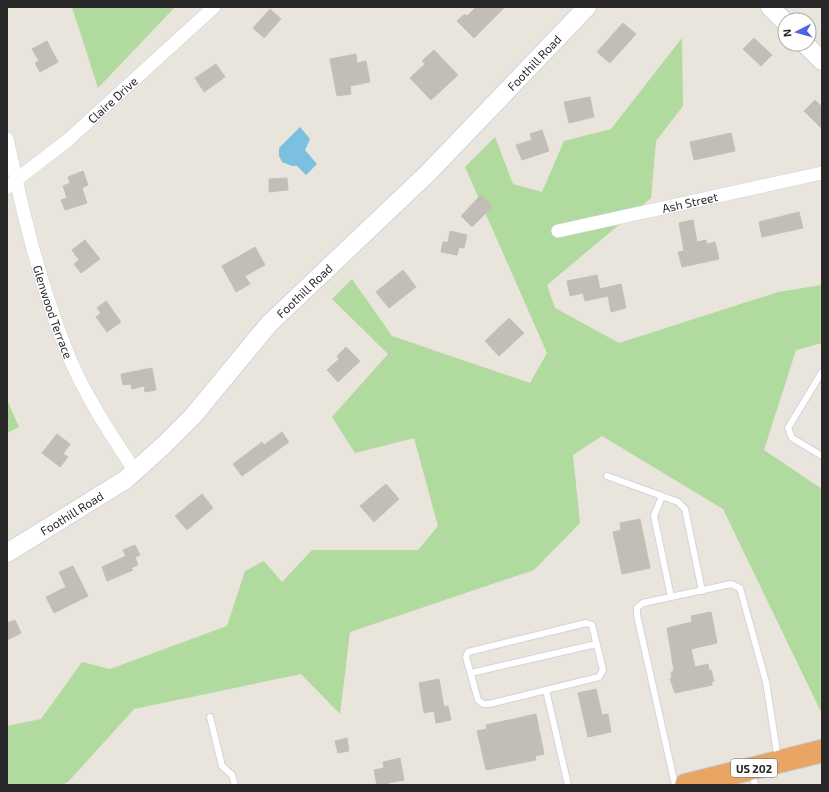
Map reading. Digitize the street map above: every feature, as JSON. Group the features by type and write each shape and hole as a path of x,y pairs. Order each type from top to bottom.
{"highway":[{"name":"US 202","path":"686,785 753,777 779,762 822,751"}],"street":[{"name":"Claire Drive","path":"12,184 68,140 214,7"},
{"name":"Foothill Road","path":"7,553 69,516 135,471 164,445 193,416 269,324 428,173 587,7"},
{"path":"814,52 822,61"},
{"name":"Glenwood Terrace","path":"7,139 12,184 64,344 74,368 114,441 135,471"},
{"name":"Ash Street","path":"558,230 822,174"}],"lane":[{"path":"822,372 788,428 792,438 822,456"},
{"path":"607,476 678,502 685,509 702,591"},
{"path":"662,496 654,516 671,597"},
{"path":"675,785 636,611 641,604 671,597 731,584 738,586 742,591 766,682 779,762"},
{"path":"586,623 593,626 596,644 603,670 599,677 489,704 483,704 477,697 466,657 468,652 586,623"},
{"path":"471,673 596,644"},
{"path":"546,690 568,785"},
{"path":"210,717 222,766 232,775 235,785"}],"green space":[{"path":"72,7 175,7 98,88"},
{"path":"682,38 683,106 656,141 651,198 547,285 555,308 619,343 778,292 822,285 822,343 796,350 764,450 822,489 822,714 723,509 602,436 573,455 580,523 534,570 350,632 340,714 301,674 134,709 68,782 62,785 7,785 7,726 41,719 82,662 110,669 227,626 245,571 264,561 282,582 312,550 418,550 438,526 414,438 355,453 332,417 388,354 332,299 352,279 392,336 530,383 547,353 465,167 495,137 513,184 542,192 564,141 611,129"},
{"path":"7,400 19,427 7,433"}],"water":[{"path":"300,127 310,139 305,150 317,164 306,175 297,166 292,166 282,162 279,156 279,148"}],"building":[{"path":"476,7 505,7 474,38 457,21 465,14 467,16"},
{"path":"270,9 281,19 264,38 253,28"},
{"path":"623,23 636,34 610,63 597,52"},
{"path":"754,38 772,55 761,66 743,49"},
{"path":"47,41 58,62 40,72 35,63 39,61 32,49"},
{"path":"434,50 458,75 431,100 410,78 425,64 422,61"},
{"path":"356,54 357,63 366,61 370,82 350,86 351,94 337,96 330,59"},
{"path":"216,64 225,77 204,92 195,78"},
{"path":"590,97 594,117 569,123 564,102"},
{"path":"815,100 822,107 822,129 804,111"},
{"path":"542,130 549,151 522,160 516,145 532,140 530,134"},
{"path":"731,133 735,151 694,160 690,142"},
{"path":"83,171 88,185 82,188 87,203 65,210 61,200 67,198 63,186 70,183 68,177"},
{"path":"287,178 288,190 269,192 269,179"},
{"path":"481,195 492,207 472,227 461,216"},
{"path":"799,212 803,228 762,237 759,222"},
{"path":"693,220 697,242 706,240 707,244 715,242 719,259 682,267 678,252 684,251 679,223"},
{"path":"450,231 467,235 464,248 459,247 457,255 441,252 443,242 448,242"},
{"path":"85,240 100,259 81,273 74,264 79,260 72,250"},
{"path":"255,247 265,265 245,276 250,284 236,292 222,266"},
{"path":"403,270 416,287 389,308 376,292"},
{"path":"597,275 600,289 621,284 626,308 611,312 608,296 585,301 583,293 570,296 567,281"},
{"path":"106,301 121,322 107,332 96,317 101,313 97,308"},
{"path":"509,318 524,333 499,356 485,341"},
{"path":"346,347 360,361 338,382 327,370 339,359 337,356"},
{"path":"152,368 156,390 145,392 144,386 132,389 131,384 123,385 121,374"},
{"path":"282,432 289,442 242,476 233,464 262,442 264,445"},
{"path":"57,434 70,444 63,454 68,457 60,467 42,453"},
{"path":"386,484 399,499 374,522 360,506"},
{"path":"202,494 213,508 187,530 175,516"},
{"path":"640,519 650,568 622,574 613,532 621,530 620,523"},
{"path":"135,545 140,555 135,557 138,565 131,568 133,570 107,581 102,567 126,556 123,550"},
{"path":"73,566 88,596 54,613 46,597 66,587 59,572"},
{"path":"711,612 717,643 691,649 695,667 708,664 714,681 712,681 712,685 675,693 670,679 672,678 671,672 674,671 667,628 692,622 691,616"},
{"path":"15,620 21,633 7,640 7,623"},
{"path":"439,679 444,707 448,706 451,720 436,723 434,711 424,713 419,683"},
{"path":"596,689 602,715 608,714 611,732 588,737 578,693"},
{"path":"536,714 544,754 535,756 536,760 486,770 477,731 487,729 486,725"},
{"path":"347,738 349,751 338,753 335,741"},
{"path":"400,758 404,780 388,783 388,785 377,785 374,770 384,768 383,762"}]}
